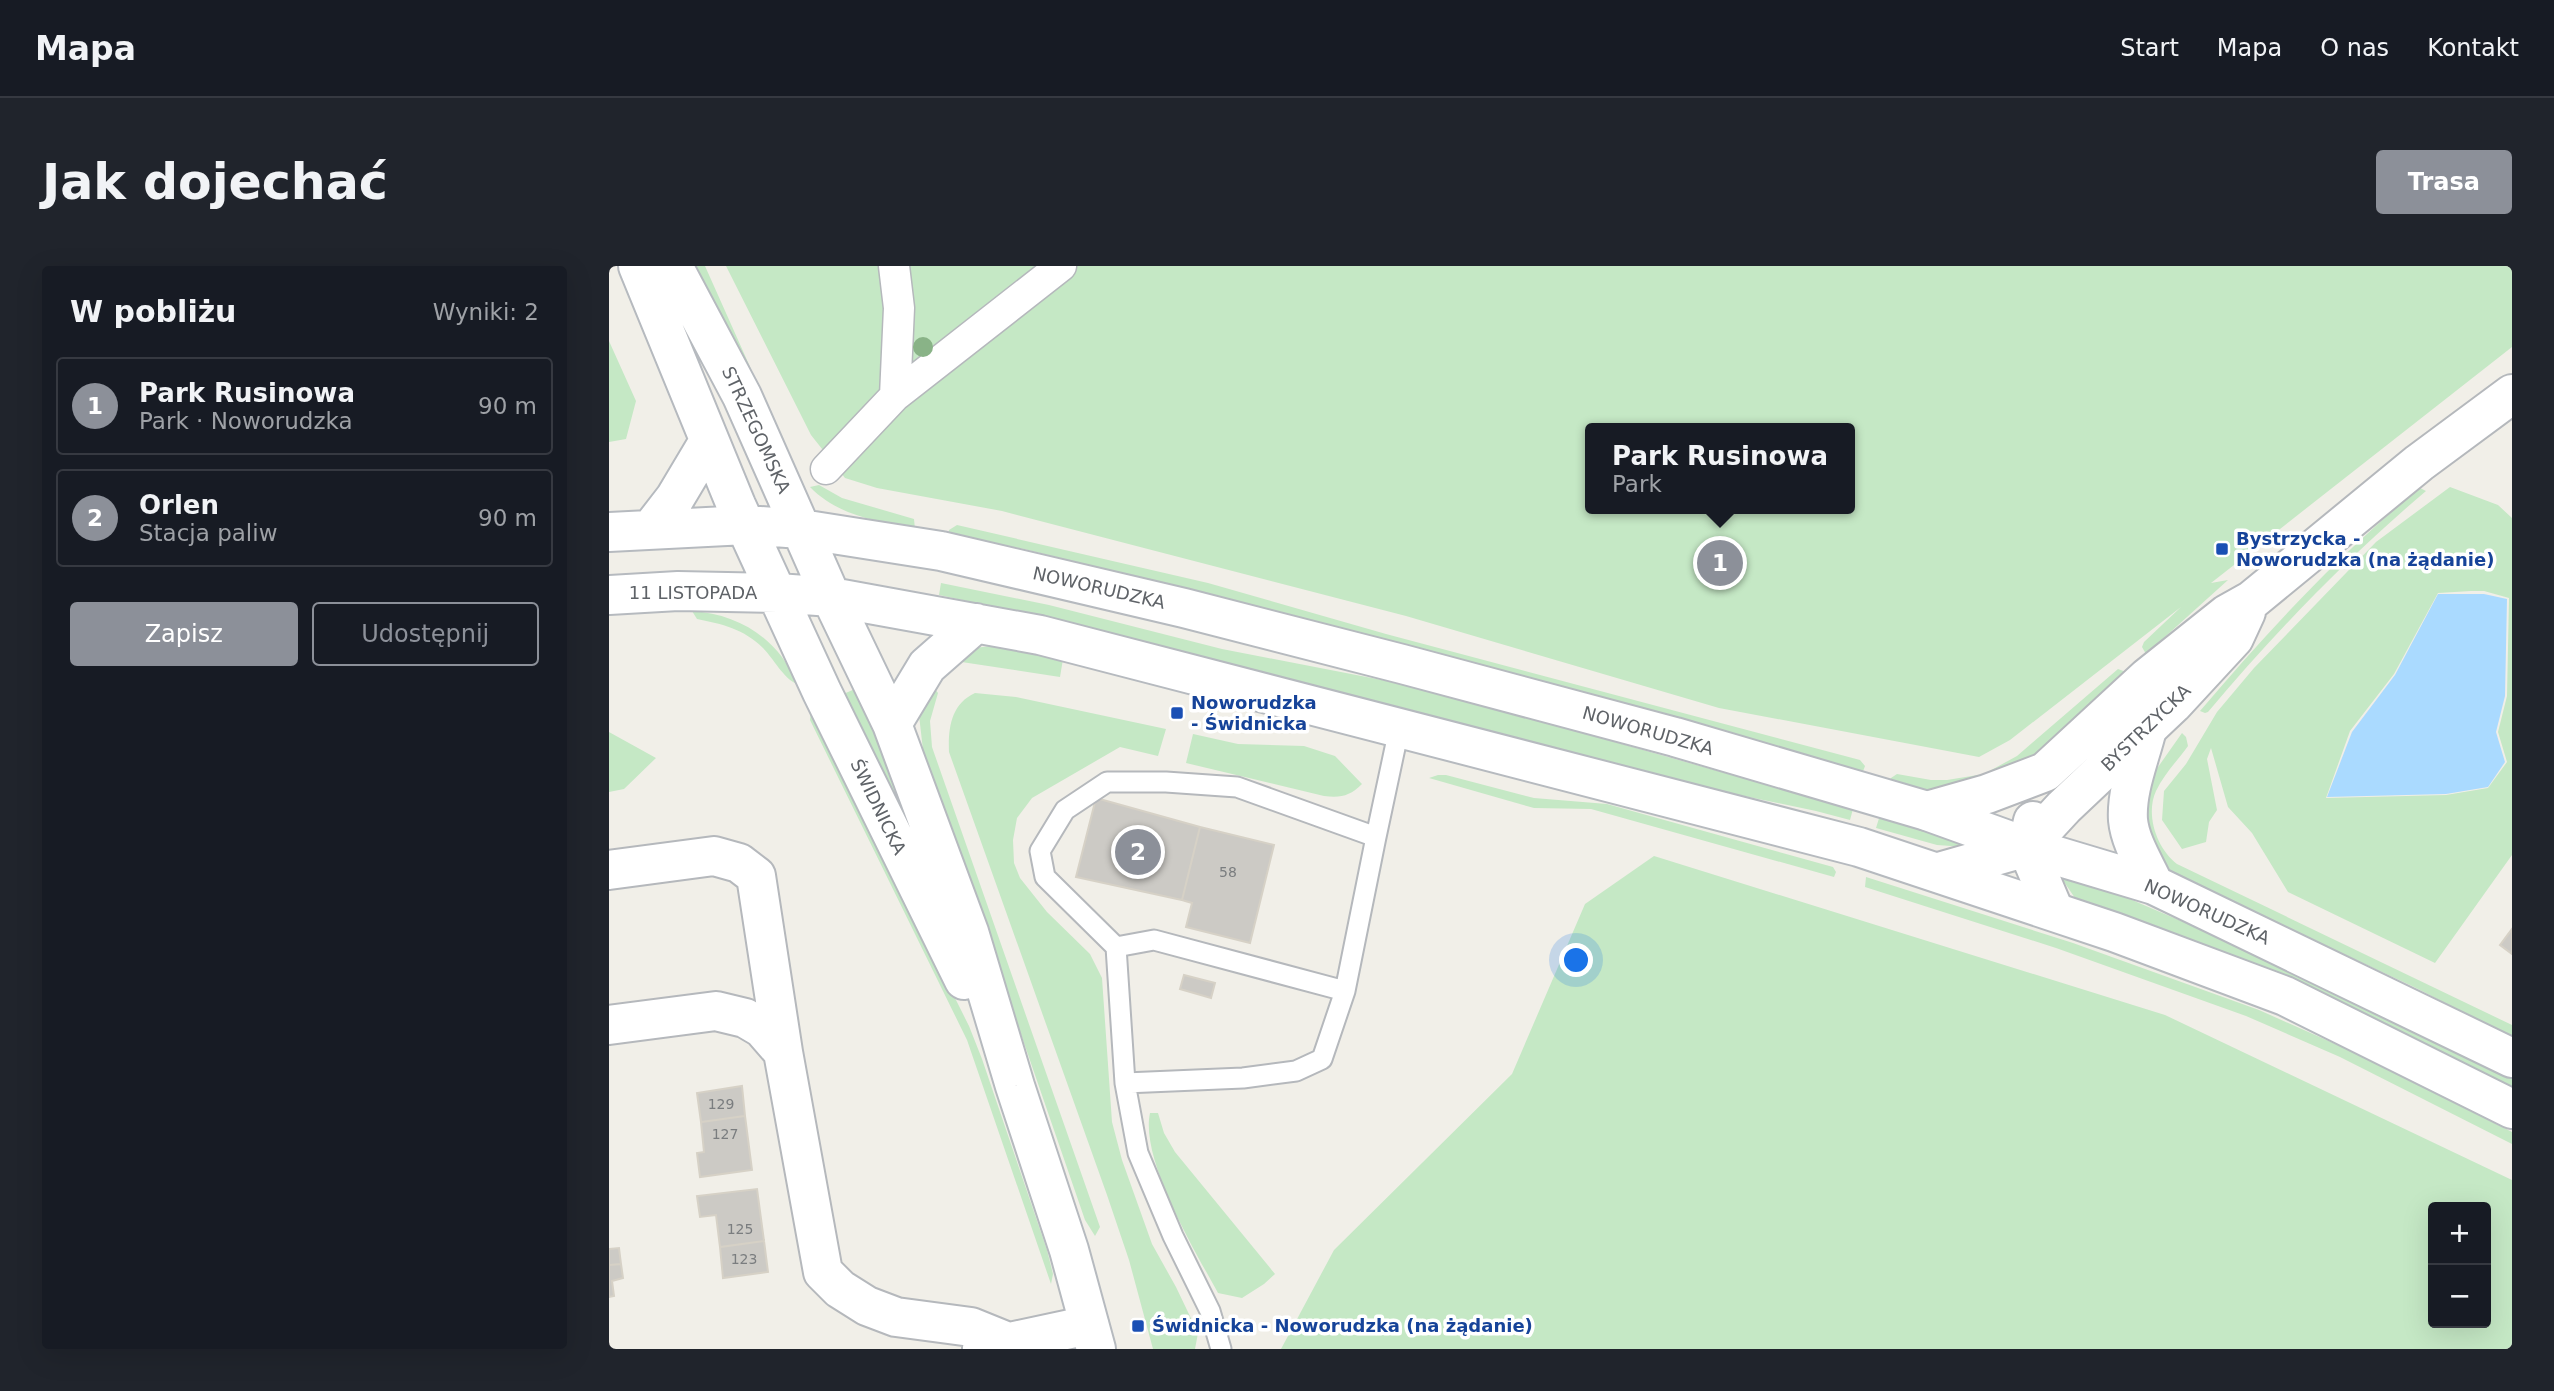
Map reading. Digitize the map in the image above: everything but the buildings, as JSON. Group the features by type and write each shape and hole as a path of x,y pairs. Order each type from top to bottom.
{"main road":[{"path":"609,532 746,525 638,266"},
{"name":"STRZEGOMSKA","path":"673,266 742,396 831,597"},
{"name":"BYSTRZYCKA","path":"1927,811 1987,794 2045,772 2148,677 2227,614 2252,600 2419,463 2512,394"},
{"path":"650,529 675,498 709,441"},
{"name":"NOWORUDZKA","path":"746,525 884,540 1184,608 1675,737 1927,811 2027,847 2154,886 2512,1058"},
{"name":"ŚWIDNICKA","path":"746,525 822,692 1016,1086"},
{"name":"11 LISTOPADA","path":"609,595 678,591 778,593"},
{"path":"778,593 831,597 1053,638 1859,847 2054,911 2285,996 2512,1110"},
{"name":"ŚWIDNICKA","path":"609,870 714,856 739,863 756,876 783,1052 823,1272 867,1306 896,1317 971,1326 992,1346 1093,1337 1069,1250 969,932 892,724 831,597"},
{"name":"BYSTRZYCKA","path":"2027,847 2064,807 2147,729 2234,638 2252,600"},
{"path":"892,724 927,666 976,623"},
{"path":"2147,729 2130,791 2128,821 2154,886"},
{"path":"2045,772 2027,847 2054,911"},
{"path":"1939,872 2027,847"},
{"path":"609,1025 716,1011 745,1018 762,1028 783,1052"}],"street":[{"path":"894,266 899,308 895,396"},
{"path":"826,469 895,396 1061,266"}],"lane":[{"path":"1125,1083 1243,1078 1296,1071 1322,1059 1345,991 1399,729"},
{"path":"1221,1349 1210,1311 1173,1236 1138,1153 1125,1083 1116,947 1045,877 1040,852 1065,810 1107,782 1166,782 1237,787 1376,837"},
{"path":"1116,947 1154,940 1345,991"}],"green space":[{"path":"690,266 705,266 751,369 744,371"},
{"path":"726,266 2512,266 2512,347 2211,583 2228,580 2146,654 2142,647 2144,642 2181,607 2010,740 1979,757 1719,708 1406,616 1002,511 877,488 845,478 811,435"},
{"path":"609,341 636,401 626,439 609,442"},
{"path":"819,485 842,498 914,519 915,529 872,520 846,511 821,497 810,487"},
{"path":"2450,487 2498,505 2512,518 2512,855 2435,963 2288,892 2252,833 2228,807 2211,748 2207,759 2217,810 2209,822 2206,842 2182,849 2162,820 2164,791 2186,764 2217,712 2254,668 2376,542","holes":["2484,591 2509,598 2507,696 2498,732 2507,762 2488,788 2446,795 2326,798 2350,731 2394,674 2438,593"]},
{"path":"2420,488 2426,491 2313,597 2259,653 2208,712 2200,711 2305,594 2361,539"},
{"path":"957,525 1208,583 1386,634 1860,760 1865,766 1862,774 1265,609 1024,549 948,535 949,530"},
{"path":"941,583 1049,605 1222,649 1382,680 1476,703 1853,809 1850,820 1701,787 1018,612 939,595"},
{"path":"692,611 726,617 755,632 780,654 797,684 748,636 724,625 697,619"},
{"path":"991,646 1063,659 1060,677 955,661 966,649"},
{"path":"2118,669 2126,672 2029,760 1942,789 1925,789 1890,781 1897,774 1947,780 1984,774 2017,756"},
{"path":"931,684 938,693 930,721 932,747 1100,1227 1095,1236 1085,1220 923,750 919,715"},
{"path":"862,686 921,841 912,844 841,695"},
{"path":"975,693 1016,697 1166,729 1158,756 1120,747 1032,798 1017,818 1013,840 1014,863 1020,878 1047,912 1090,954 1102,978 1112,1122 1122,1160 1152,1244 1198,1333 1195,1349 1153,1349 1129,1260 1107,1195 949,752 949,734 956,710"},
{"path":"811,710 969,1026 1047,1250 1053,1274 1051,1284 967,1040 810,720"},
{"path":"609,732 656,758 624,789 609,792"},
{"path":"2182,733 2188,746 2159,785 2152,810 2155,831 2170,858 2177,864 2512,1025 2512,1037 2414,987 2167,871 2143,832 2151,777"},
{"path":"1193,734 1238,744 1304,746 1335,756 1362,784 1345,795 1324,796 1186,763"},
{"path":"1438,775 1534,798 1607,804 1833,867 1836,872 1834,877 1591,809 1534,808 1429,778"},
{"path":"1880,815 1967,841 1965,847 1937,845 1876,828"},
{"path":"1654,856 2165,1015 2512,1180 2512,1349 1281,1349 1334,1250 1512,1074 1585,904"},
{"path":"2062,870 2300,972 2376,1008 2512,1078 2512,1092 2077,901 2058,873"},
{"path":"1866,877 2073,943 2259,1010 2360,1055 2512,1132 2512,1144 2340,1057 2246,1016 2056,948 1865,887"},
{"path":"1150,1113 1158,1113 1164,1133 1175,1152 1275,1274 1242,1298 1218,1293 1184,1230 1153,1155 1149,1132"}],"water":[{"path":"2438,594 2484,594 2507,599 2505,696 2496,732 2505,762 2488,787 2446,794 2327,797 2352,732 2395,675"}],"place":[{"name":"Bystrzycka - Noworudzka (na żądanie)","path":"2222,549"},
{"name":"Park Rusinowa","path":"1720,563"},
{"name":"Noworudzka - Świdnicka","path":"1177,713"},
{"name":"Orlen","path":"1138,852"},
{"name":"Świdnicka - Noworudzka (na żądanie)","path":"1138,1326"}]}
